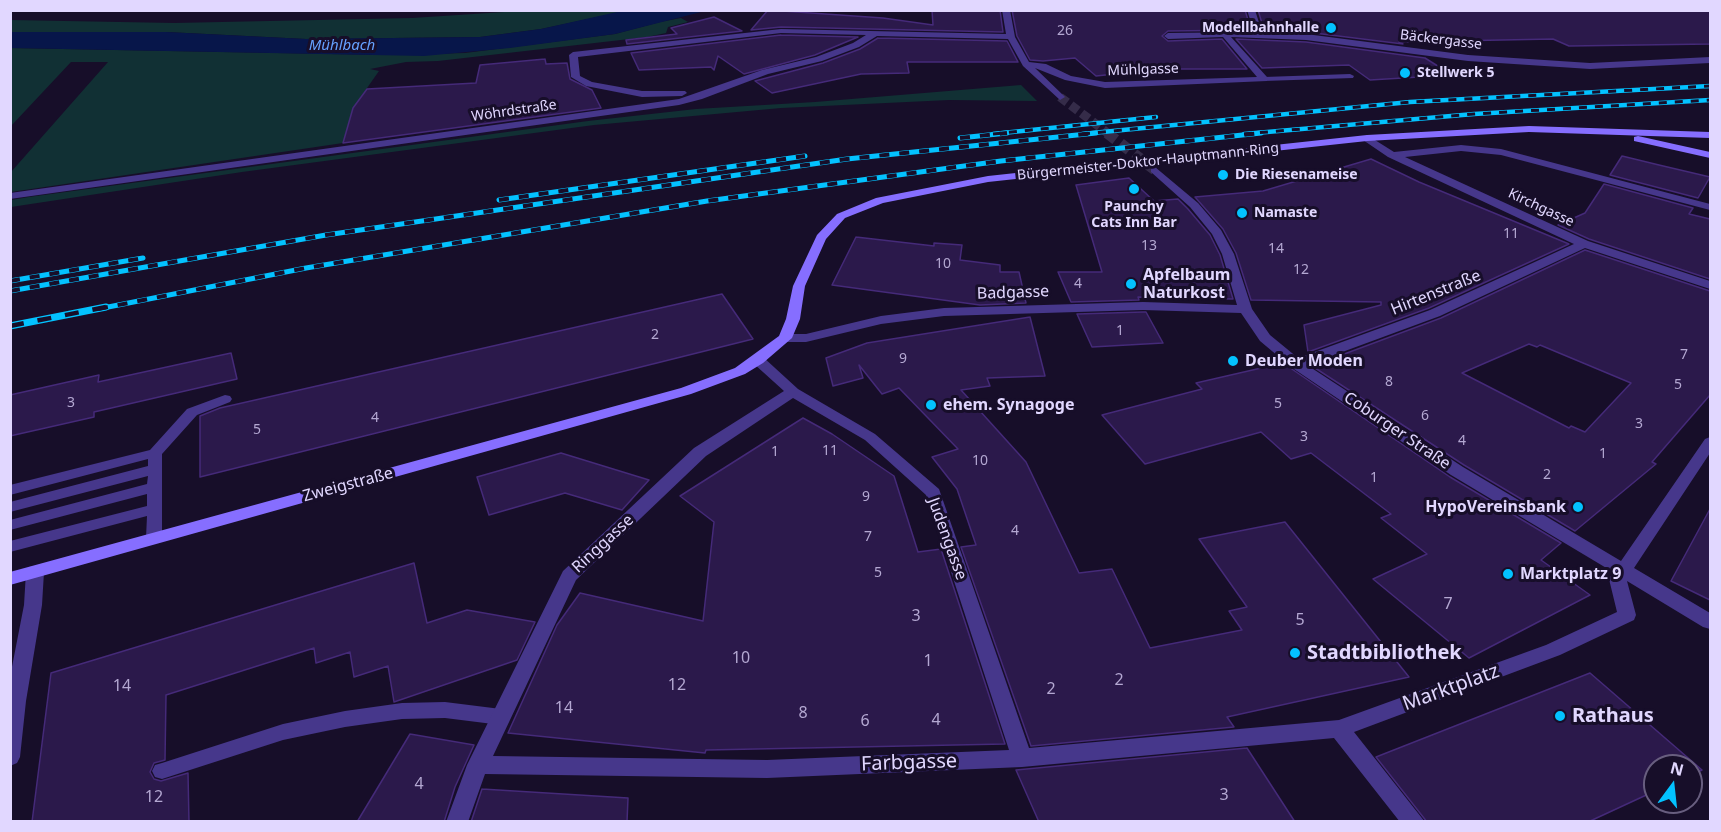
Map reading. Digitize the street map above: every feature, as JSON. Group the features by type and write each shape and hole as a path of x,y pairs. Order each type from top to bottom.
{"street":[{"path":"1006,10 1011,37 1026,64 1060,97"},
{"path":"1251,10 1259,34"},
{"path":"715,92 642,94 589,84 576,77 573,55 781,31 1011,37"},
{"name":"Wöhrdstraße","path":"10,196 680,102 715,92 765,72 819,59 856,45 875,33"},
{"name":"Bäckergasse","path":"1168,36 1259,34 1306,37 1468,58 1590,66 1710,60"},
{"path":"1225,35 1264,79"},
{"name":"Mühlgasse","path":"1026,64 1043,66 1068,78 1105,84 1264,79"},
{"name":"Bürgermeister-Doktor-Hauptmann-Ring","path":"785,338 793,318 799,286 820,238 841,216 880,200 988,179 1366,138 1487,130 1591,130 1710,135"},
{"path":"1591,130 1710,155"},
{"name":"Kirchgasse","path":"1366,138 1392,155 1584,244 1710,285"},
{"path":"1392,155 1461,148 1501,152 1710,207"},
{"name":"Coburger Straße","path":"1155,170 1194,205 1217,233 1228,254 1245,309 1265,338 1296,364 1457,471 1710,622"},
{"name":"Hirtenstraße","path":"1296,364 1435,313 1584,244"},
{"name":"Badgasse","path":"785,338 806,338 881,320 944,312 1143,306 1245,309"},
{"path":"758,360 785,338"},
{"name":"Zweigstraße","path":"10,579 686,391 740,371 758,360"},
{"name":"Judengasse","path":"758,360 793,392 870,437 933,494 1022,758"},
{"name":"Ringgasse","path":"457,822 478,765 569,576 700,452 793,392"},
{"path":"1625,572 1710,442"},
{"path":"10,757 16,700 33,605 35,572"},
{"name":"Marktplatz","path":"1339,729 1553,650 1627,615 1618,579 1625,572"},
{"path":"1339,729 1414,822"},
{"name":"Farbgasse","path":"478,765 767,769 1022,758 1339,729"}],"lane":[{"path":"1264,79 1350,76"},
{"path":"10,490 155,453 192,412 225,399"},
{"path":"154,538 155,453"},
{"path":"10,507 155,469"},
{"path":"10,525 155,487"},
{"path":"10,548 155,510"},
{"path":"162,771 283,732 345,719 402,711 445,710 501,717"}],"green space":[{"path":"535,10 626,11 541,29 480,37 306,39 166,32 11,32 11,20 174,23 412,18"},
{"path":"681,18 688,22 668,27 666,33 647,37 438,61 406,62 370,69 379,71 353,108 343,143 11,192 11,172 108,62 71,62 11,126 11,48 384,55 465,53 615,34"},
{"path":"1021,85 1037,101 949,100 781,108 594,125 242,172 11,207 11,200 29,197 588,121 696,109"}],"water":[{"name":"Mühlbach","path":"626,10 705,11 615,34 510,48 424,56 11,48 11,32 166,32 306,39 480,37 541,29"}],"building":[{"path":"768,10 883,18 933,25 932,10 1000,10 1003,32 781,27 751,30"},
{"path":"1012,10 1245,10 1251,30 1168,31 1162,36 1168,41 1222,39 1247,69 1162,69 1096,76 1075,58 1030,60 1017,36"},
{"path":"1258,10 1710,10 1710,44 1569,46 1553,39 1399,42 1403,44 1306,32 1264,30"},
{"path":"714,17 742,31 627,44 626,40 677,34 671,28"},
{"path":"781,35 858,37 815,55 744,74 718,56 714,70 711,67 639,70 631,53"},
{"path":"878,38 1007,41 1018,62 907,62 909,73 861,74 772,93 755,81 823,63 860,49"},
{"path":"1236,39 1306,42 1425,58 1452,75 1370,80 1349,65 1262,68"},
{"path":"545,59 546,64 567,63 570,79 592,90 601,108 343,143 353,108 367,89 476,83 480,65"},
{"path":"1622,156 1710,177 1698,198 1610,175"},
{"path":"1371,159 1419,182 1569,244 1429,308 1308,352 1304,325 1381,305 1381,302 1251,300 1236,253 1223,229 1195,197 1263,191"},
{"path":"1129,178 1154,201 1178,199 1188,209 1210,235 1220,255 1233,299 1138,297 1139,300 1071,302 1058,272 1102,272 1076,185"},
{"path":"1604,184 1693,208 1689,214 1710,219 1710,279 1589,239 1558,225 1585,213"},
{"path":"856,237 934,246 934,243 962,245 960,260 1000,265 1000,272 1019,272 1026,303 980,305 832,285"},
{"path":"1585,250 1710,291 1710,395 1652,462 1656,464 1575,531 1464,465 1312,366 1441,318","holes":["1529,344 1537,347 1540,345 1631,383 1585,432 1571,426 1569,428 1462,373"]},
{"path":"722,294 753,339 200,477 200,416 220,408"},
{"path":"1146,312 1163,343 1092,347 1077,314"},
{"path":"1030,317 1045,376 987,378 990,386 961,390 1026,462 1079,573 1112,569 1150,648 1242,630 1229,611 1247,607 1199,539 1285,522 1409,677 1227,717 1234,727 1031,746 961,547 976,545 957,489 932,457 958,449 899,388 882,394 859,365 863,378 833,386 826,358 867,343"},
{"path":"231,353 237,379 94,412 94,417 10,436 10,395 99,375 98,382"},
{"path":"1283,363 1450,477 1561,543 1541,560 1590,595 1469,658 1373,579 1427,554 1381,518 1391,514 1311,453 1291,459 1261,432 1145,464 1102,415 1202,389 1196,383"},
{"path":"803,418 832,434 894,476 918,552 941,549 1005,744 706,750 705,753 508,733 557,625 580,593 703,621 714,522 680,496"},
{"path":"561,453 649,480 622,510 565,493 489,515 477,477"},
{"path":"1710,509 1710,600 1671,581"},
{"path":"414,563 427,623 467,610 535,622 517,660 394,702 388,666 354,677 350,652 316,663 314,648 166,695 165,760 154,763 150,772 154,779 161,781 188,773 189,822 32,822 51,673"},
{"name":"Rathaus","path":"1590,673 1684,754 1643,754 1643,797 1588,822 1427,822 1376,757"},
{"path":"410,734 474,745 455,787 444,822 357,822"},
{"path":"1247,748 1295,822 1039,822 1016,770"},
{"path":"482,789 628,798 627,822 471,822"}],"tunnel":[{"path":"1060,97 1109,134"},
{"path":"1107,133 1155,170"}],"railway":[{"path":"1082,134 1410,102 1710,86"},
{"path":"1244,134 1474,114 1710,100"},
{"path":"993,134 1156,117"},
{"path":"960,138 1007,133"},
{"path":"10,291 326,235 847,159 1096,133"},
{"path":"98,309 306,268 707,201 1001,161 1261,133"},
{"path":"499,200 805,156"},
{"path":"10,281 143,258"},
{"path":"10,326 106,307"}],"place":[{"name":"Modellbahnhalle","path":"1331,28"},
{"name":"Stellwerk 5","path":"1405,73"},
{"name":"Die Riesenameise","path":"1223,175"},
{"name":"Paunchy Cats Inn Bar","path":"1134,189"},
{"name":"Namaste","path":"1242,213"},
{"name":"Apfelbaum Naturkost","path":"1131,284"},
{"name":"Deuber Moden","path":"1233,361"},
{"name":"ehem. Synagoge","path":"931,405"},
{"name":"HypoVereinsbank","path":"1578,507"},
{"name":"Marktplatz 9","path":"1508,574"},
{"name":"Stadtbibliothek","path":"1295,653"},
{"name":"Rathaus","path":"1560,716"}]}
